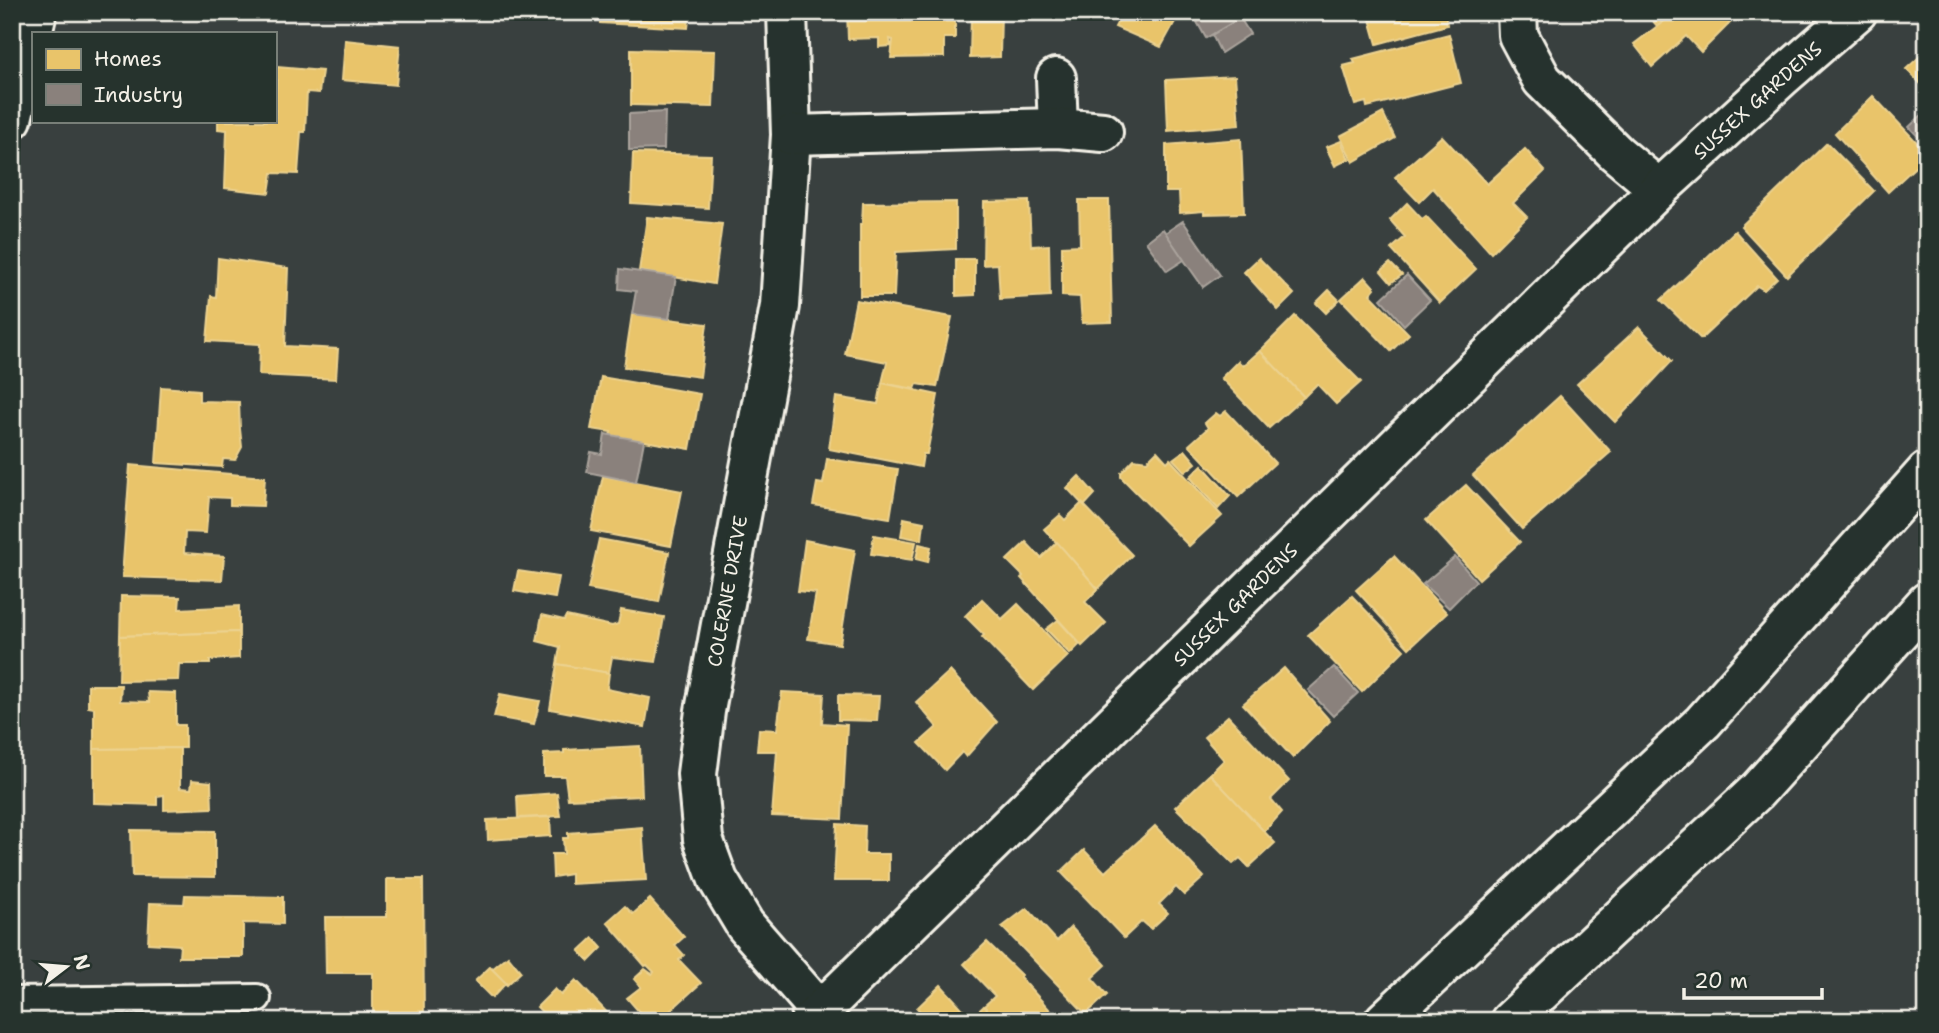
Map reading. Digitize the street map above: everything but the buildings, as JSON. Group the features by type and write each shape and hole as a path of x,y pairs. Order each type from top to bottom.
{"street":[{"path":"32,32 37,12"},
{"name":"COLERNE DRIVE","path":"787,12 791,135 780,306 705,711 697,774 703,839 718,880 745,925 815,1016"},
{"path":"1517,12 1518,35 1542,80 1616,153 1659,189"},
{"name":"SUSSEX GARDENS","path":"815,1016 1659,189 1857,12"},
{"path":"12,119 32,33"},
{"path":"1056,78 1058,128"},
{"path":"791,135 1058,128 1103,132"},
{"path":"1384,1021 1703,722 1927,471"},
{"path":"1510,1021 1756,792 1927,602"}],"lane":[{"path":"12,1001 257,998"}]}
